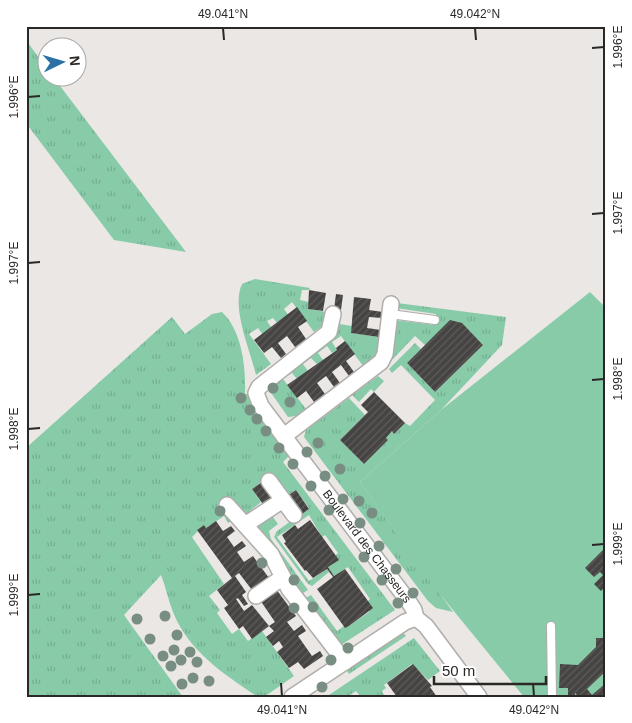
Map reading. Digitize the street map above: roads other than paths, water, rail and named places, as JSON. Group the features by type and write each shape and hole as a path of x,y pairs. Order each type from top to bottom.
{"street":[{"path":"284,436 381,362 385,357 391,309"},
{"name":"Boulevard des Chasseurs","path":"334,314 329,332 259,386 256,393 260,406 409,602 416,618 426,626 480,697"},
{"path":"269,481 294,516"},
{"path":"245,525 283,500"},
{"path":"227,505 271,554 294,596 344,662"},
{"path":"256,596 283,577"},
{"path":"292,697 405,622 416,618"}],"lane":[{"path":"391,309 435,320"},
{"path":"551,626 552,697"}]}
